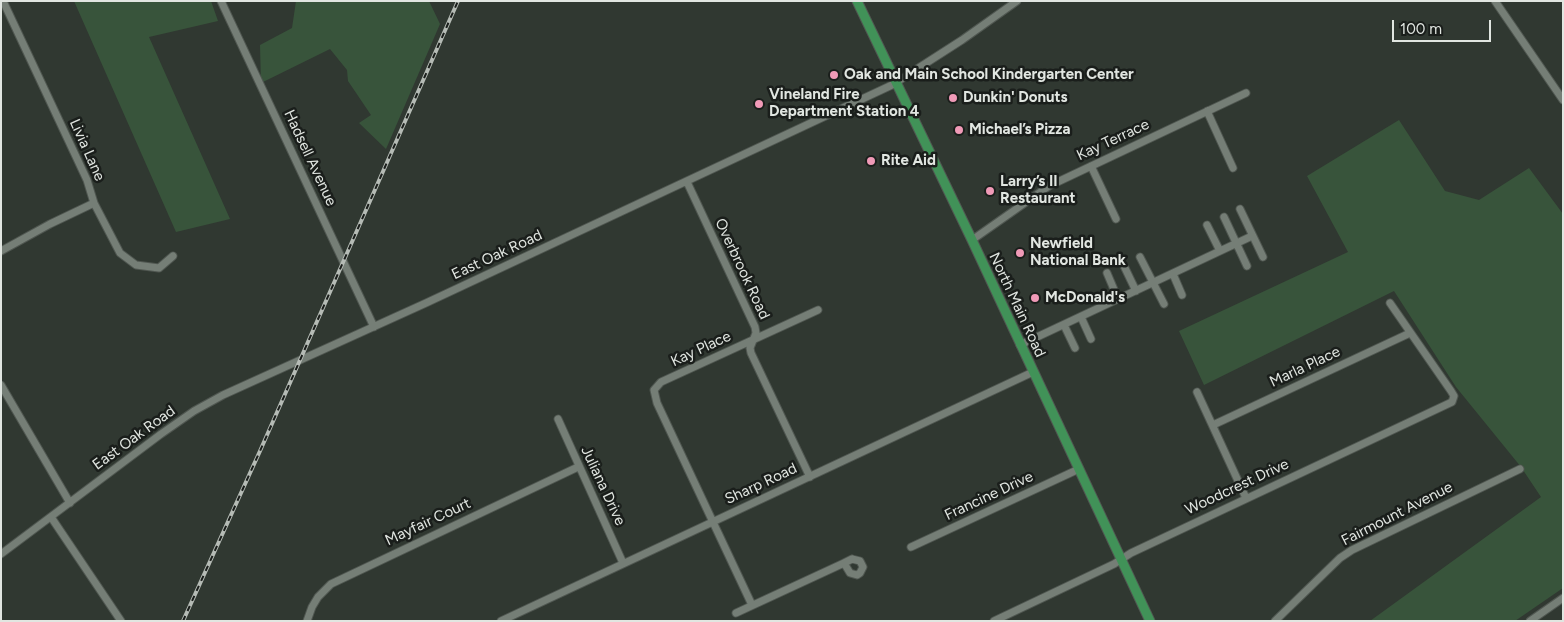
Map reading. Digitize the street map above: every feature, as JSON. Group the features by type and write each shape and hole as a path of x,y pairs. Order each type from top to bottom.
{"main road":[{"name":"North Main Road","path":"858,1 1150,621"}],"street":[{"name":"Livia Lane","path":"2,1 87,180 94,203 120,253 136,265 159,268 173,256"},
{"name":"Hadsell Avenue","path":"221,1 374,327"},
{"name":"East Oak Road","path":"1,554 194,411 223,395 687,182 897,82 962,40 1017,1"},
{"path":"1495,1 1563,100"},
{"name":"Kay Terrace","path":"972,240 1048,186 1246,93"},
{"path":"1207,111 1233,168"},
{"path":"1091,166 1116,219"},
{"name":"Overbrook Road","path":"687,182 755,328 756,333 750,348 751,353 810,477"},
{"path":"1,251 50,224 94,203"},
{"path":"1240,209 1262,257"},
{"path":"1224,217 1247,266"},
{"path":"1207,225 1220,251"},
{"path":"1020,345 1252,236"},
{"path":"1140,257 1164,304"},
{"path":"1124,266 1136,291"},
{"path":"1107,273 1118,299"},
{"path":"1173,274 1182,295"},
{"path":"1390,303 1410,333"},
{"name":"Kay Place","path":"713,522 654,394 656,386 660,382 818,310"},
{"path":"1081,317 1092,339"},
{"path":"1064,325 1075,348"},
{"name":"Woodcrest Drive","path":"994,621 1246,498 1452,402 1454,396 1452,391 1410,333"},
{"name":"Marla Place","path":"1213,426 1410,333"},
{"name":"Sharp Road","path":"501,621 1033,372"},
{"path":"1,385 70,503"},
{"path":"1197,392 1246,498"},
{"name":"Juliana Drive","path":"558,419 578,468 623,564"},
{"name":"Mayfair Court","path":"307,621 318,597 332,584 578,468"},
{"name":"Francine Drive","path":"910,547 1079,469"},
{"name":"Fairmount Avenue","path":"1275,621 1340,558 1360,545 1520,469"},
{"path":"51,517 121,621"},
{"path":"713,522 752,605"},
{"path":"736,613 844,562"},
{"path":"1530,621 1563,598"}],"green space":[{"path":"74,1 211,1 218,21 149,37 230,219 176,232"},
{"path":"296,1 429,1 440,24 386,149 359,123 371,115 348,81 347,70 330,49 261,83 260,45 292,28"},
{"path":"1399,120 1445,191 1479,200 1529,168 1563,214 1563,588 1515,621 1370,621 1541,497 1521,467 1456,387 1394,291 1204,385 1179,331 1348,252 1307,176"}],"railway":[{"path":"183,621 458,1"}],"place":[{"name":"Oak and Main School Kindergarten Center","path":"834,75"},
{"name":"Dunkin' Donuts","path":"953,98"},
{"name":"Vineland Fire Department Station 4","path":"759,104"},
{"name":"Michael’s Pizza","path":"959,130"},
{"name":"Rite Aid","path":"871,161"},
{"name":"Larry’s II Restaurant","path":"990,191"},
{"name":"Newfield National Bank","path":"1020,253"},
{"name":"McDonald's","path":"1035,298"}]}
